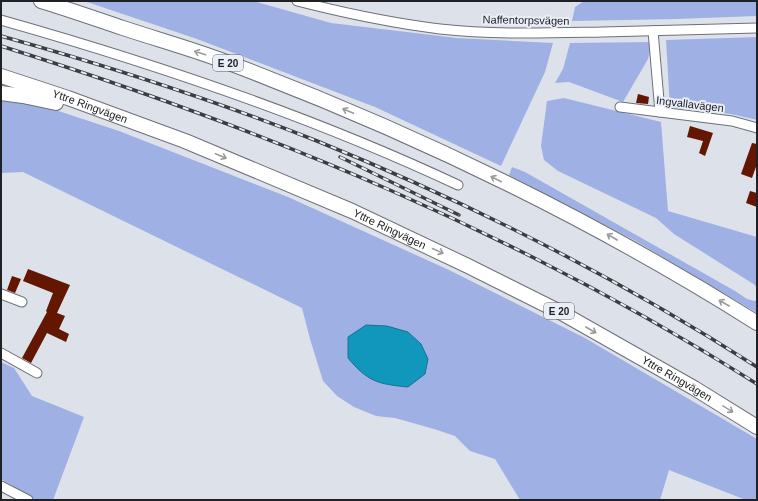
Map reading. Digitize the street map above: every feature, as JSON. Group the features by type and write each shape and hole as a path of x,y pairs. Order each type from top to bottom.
{"highway":[{"name":"E 20","path":"40,1 220,60 342,108 449,155 602,232 757,323"},
{"path":"50,1 68,10"},
{"name":"Yttre Ringvägen","path":"1,76 68,98 185,141 352,211 560,312 694,388 757,427"},
{"path":"1,93 52,102 185,141"}],"street":[{"name":"Naffentorpsvägen","path":"297,1 352,15 440,28 512,33 757,28"},
{"path":"1,20 203,82 325,128 458,185"},
{"path":"653,31 660,112"},
{"name":"Ingvallavägen","path":"620,107 732,121 757,128"},
{"path":"1,294 22,302"},
{"path":"1,353 37,372"},
{"path":"1,486 28,500"}],"shaded area":[{"path":"84,1 253,1 331,23 457,38 553,43 545,72 501,166 375,107 197,39"},
{"path":"584,1 757,1 757,16 572,21 575,7"},
{"path":"757,37 757,120 731,114 670,108 666,40"},
{"path":"652,42 648,59 623,102 569,82 555,83 563,69 570,43"},
{"path":"1,92 119,131 288,197 449,270 585,338 757,439 757,500 746,500 669,470 660,500 520,500 495,459 470,451 455,436 395,418 376,416 354,407 337,396 323,381 302,308 23,172 1,173"},
{"path":"564,98 661,122 668,211 757,237 757,289 755,285 674,234 656,218 558,171 544,160 541,146 547,101"},
{"path":"512,167 525,172 747,299 755,301 757,299 757,313 634,240 509,175"},
{"path":"366,325 387,326 408,332 421,344 428,359 425,374 408,387 381,383 368,377 348,358 348,337"},
{"path":"1,362 14,368 32,396 84,417 53,500 36,500 1,479"}],"building":[{"path":"638,94 649,97 648,104 636,103"},
{"path":"690,126 713,133 705,156 699,153 703,141 687,137"},
{"path":"752,143 757,144 757,164 752,178 741,174"},
{"path":"750,191 757,193 757,207 746,203"},
{"path":"28,269 70,285 57,313 65,316 59,329 69,334 66,342 47,333 31,363 22,358 47,312 46,311 53,293 23,281"},
{"path":"12,276 21,279 15,293 7,290"}],"railway":[{"path":"1,36 81,59 200,98 317,141 374,165 487,216 597,273 704,334 757,367"},
{"path":"1,46 100,78 198,113 295,150 390,190 484,233 576,280 667,330 757,384"},
{"path":"340,157 459,215"}]}
